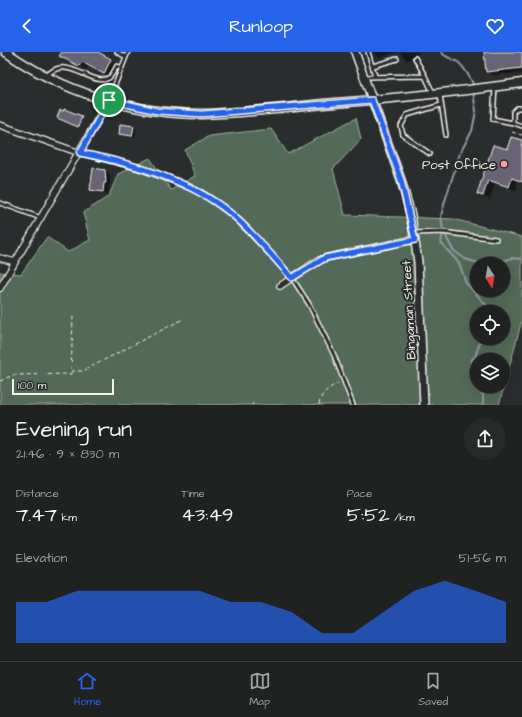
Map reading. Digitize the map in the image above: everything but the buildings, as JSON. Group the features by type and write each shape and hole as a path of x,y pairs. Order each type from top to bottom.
{"main road":[{"path":"6,52 46,76 89,95 157,111 202,114 372,100 522,83"}],"street":[{"name":"Bingaman Street","path":"355,52 401,180 415,236 419,282 424,405"},
{"path":"0,288 14,262 80,153 109,100"},
{"path":"0,125 80,153"},
{"path":"280,286 325,258 415,236"},
{"path":"0,258 14,262"}],"lane":[{"path":"116,52 126,57"},
{"path":"109,100 128,52"},
{"path":"368,52 375,76"},
{"path":"415,58 436,93 441,105 446,135"},
{"path":"372,66 397,59"},
{"path":"69,64 98,78 105,79 110,77 117,66 121,68"},
{"path":"46,76 54,65"},
{"path":"364,77 425,76"},
{"path":"495,87 493,119 522,126"},
{"path":"430,154 403,135 401,126 407,115 441,105"},
{"path":"513,123 512,112 516,108 522,108"},
{"path":"80,153 137,168 201,192 235,217 292,278 321,326 353,405"},
{"path":"0,203 41,218"},
{"path":"415,236 449,233 496,239"}],"path":[{"path":"512,132 522,135"},
{"path":"0,381 13,375 71,374 73,317"},
{"path":"71,371 83,371 183,319"},
{"path":"319,405 320,400 326,390 343,380"}],"green space":[{"path":"356,118 361,139 333,169 345,215 453,219 522,237 522,320 510,364 510,353 470,353 470,393 502,393 499,405 0,405 0,272 21,274 47,237 68,252 90,240 83,213 109,196 118,174 150,158 171,190 195,176 185,150 209,136 271,129 288,154"}],"waterway":[{"path":"441,52 445,56 460,64 468,74 474,87"},
{"path":"473,92 476,111 472,131 460,153 445,201 441,216 443,232 441,243 459,263 466,283 486,305"},
{"path":"444,233 453,250 465,259 479,263 503,261 512,258 522,259"},
{"path":"476,353 479,345"},
{"path":"482,393 483,405"}],"place":[{"name":"Post Office","path":"504,164"}],"route":[{"path":"109,100 129,106 157,111 202,114 372,100 401,180 411,215 415,240 325,258 317,261 292,278 235,217 201,192 137,168 80,153 109,100"}]}
